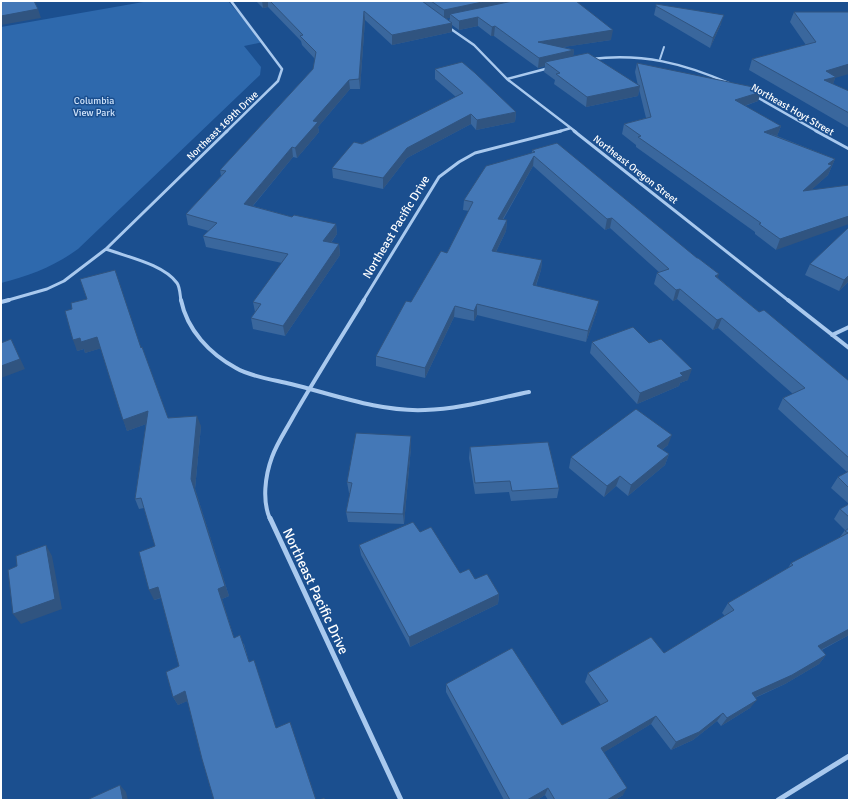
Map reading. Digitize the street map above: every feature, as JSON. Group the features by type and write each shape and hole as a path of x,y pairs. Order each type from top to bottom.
{"street":[{"name":"Northeast 169th Drive","path":"106,249 278,81 282,75 280,65 231,1"},
{"name":"Northeast Oregon Street","path":"448,26 474,45 507,79 849,348"},
{"name":"Northeast Hoyt Street","path":"590,59 627,55 644,56 695,68 734,85"},
{"path":"507,79 553,68"},
{"name":"Northeast Hoyt Street","path":"752,95 849,149"},
{"name":"Northeast Pacific Drive","path":"401,800 268,514 266,486 267,474 272,456 309,389 439,177 459,162 475,153 571,128"},
{"path":"1,302 47,289 64,281 106,249 159,268 170,275 178,284 183,309 191,327 204,342 219,357 237,369 263,378 386,408 423,410 454,408 529,392"},
{"path":"832,335 849,327"},
{"path":"778,800 849,756"}],"lane":[{"path":"660,59 664,47"}],"green space":[{"name":"Columbia View Park","path":"149,1 228,1 263,42 244,46 261,67 260,75 78,249 41,270 1,283 1,27"}],"building":[{"path":"1,1 34,1 38,9 1,16"},
{"path":"270,1 422,1 452,23 392,35 364,11 359,79 349,80 313,121 318,122 295,148 292,147 244,204 292,217 294,215 336,224 323,241 339,244 283,326 251,318 261,304 253,302 288,254 203,236 217,223 186,214 226,171 220,170 313,69 316,52 300,36 303,35"},
{"path":"431,1 487,1 444,10"},
{"path":"513,1 576,1 613,30 538,42 574,50 539,58 495,26 492,27 478,17 459,21 450,14"},
{"path":"656,4 724,15 713,38 656,6"},
{"path":"794,12 849,12 849,64 826,71 836,77 824,80 849,91 849,113 752,59 816,42"},
{"path":"588,53 640,86 587,97 556,74 560,73 545,62"},
{"path":"462,62 516,112 477,120 471,114 407,148 383,178 332,168 354,142 362,144 463,93 435,69"},
{"path":"637,63 753,87 761,92 735,100 781,126 764,132 835,159 828,164 832,165 803,191 849,185 849,216 780,239 759,224 761,223 638,137 641,136 624,124 651,117"},
{"path":"557,143 697,258 719,274 715,276 759,312 764,310 849,381 849,458 783,398 805,388 722,318 717,320 680,289 676,290 657,273 669,269 612,218 607,219 534,156 498,219 507,220 492,251 542,260 533,285 599,301 588,331 477,304 474,311 455,306 425,368 376,356 406,301 411,302 441,251 447,253 473,202 464,200 486,166 535,152 532,150"},
{"path":"849,227 849,275 844,280 810,264"},
{"path":"115,270 141,348 142,347 168,418 197,416 191,479 225,586 218,589 234,638 240,635 249,662 254,660 276,728 290,722 316,800 214,800 185,691 173,697 166,672 179,666 158,587 149,590 139,552 155,546 141,498 135,499 148,411 123,420 97,337 81,342 80,338 73,340 65,311 72,309 71,303 87,299 80,279"},
{"path":"633,327 649,343 661,339 692,369 680,373 683,376 640,393 592,342"},
{"path":"11,339 20,359 1,366 1,343"},
{"path":"636,409 672,435 657,446 669,454 631,485 620,476 607,486 571,457"},
{"path":"356,433 411,436 403,514 346,512 352,483 347,482"},
{"path":"548,442 559,488 512,491 510,481 475,483 470,447"},
{"path":"849,471 849,488 838,477"},
{"path":"849,504 849,517 840,509"},
{"path":"413,522 420,532 431,527 460,573 469,569 475,579 487,574 499,594 409,637 359,545"},
{"path":"849,528 849,629 818,646 826,655 792,675 752,693 757,700 727,718 723,713 699,732 676,742 656,716 601,748 627,788 607,800 555,800 548,788 527,800 510,800 446,684 512,648 562,725 608,701 588,673 651,637 664,653 734,610 728,603 793,565 791,563 848,533 845,531"},
{"path":"46,545 55,599 13,614 8,570 17,566 16,556"},
{"path":"120,785 123,800 89,799"}]}
